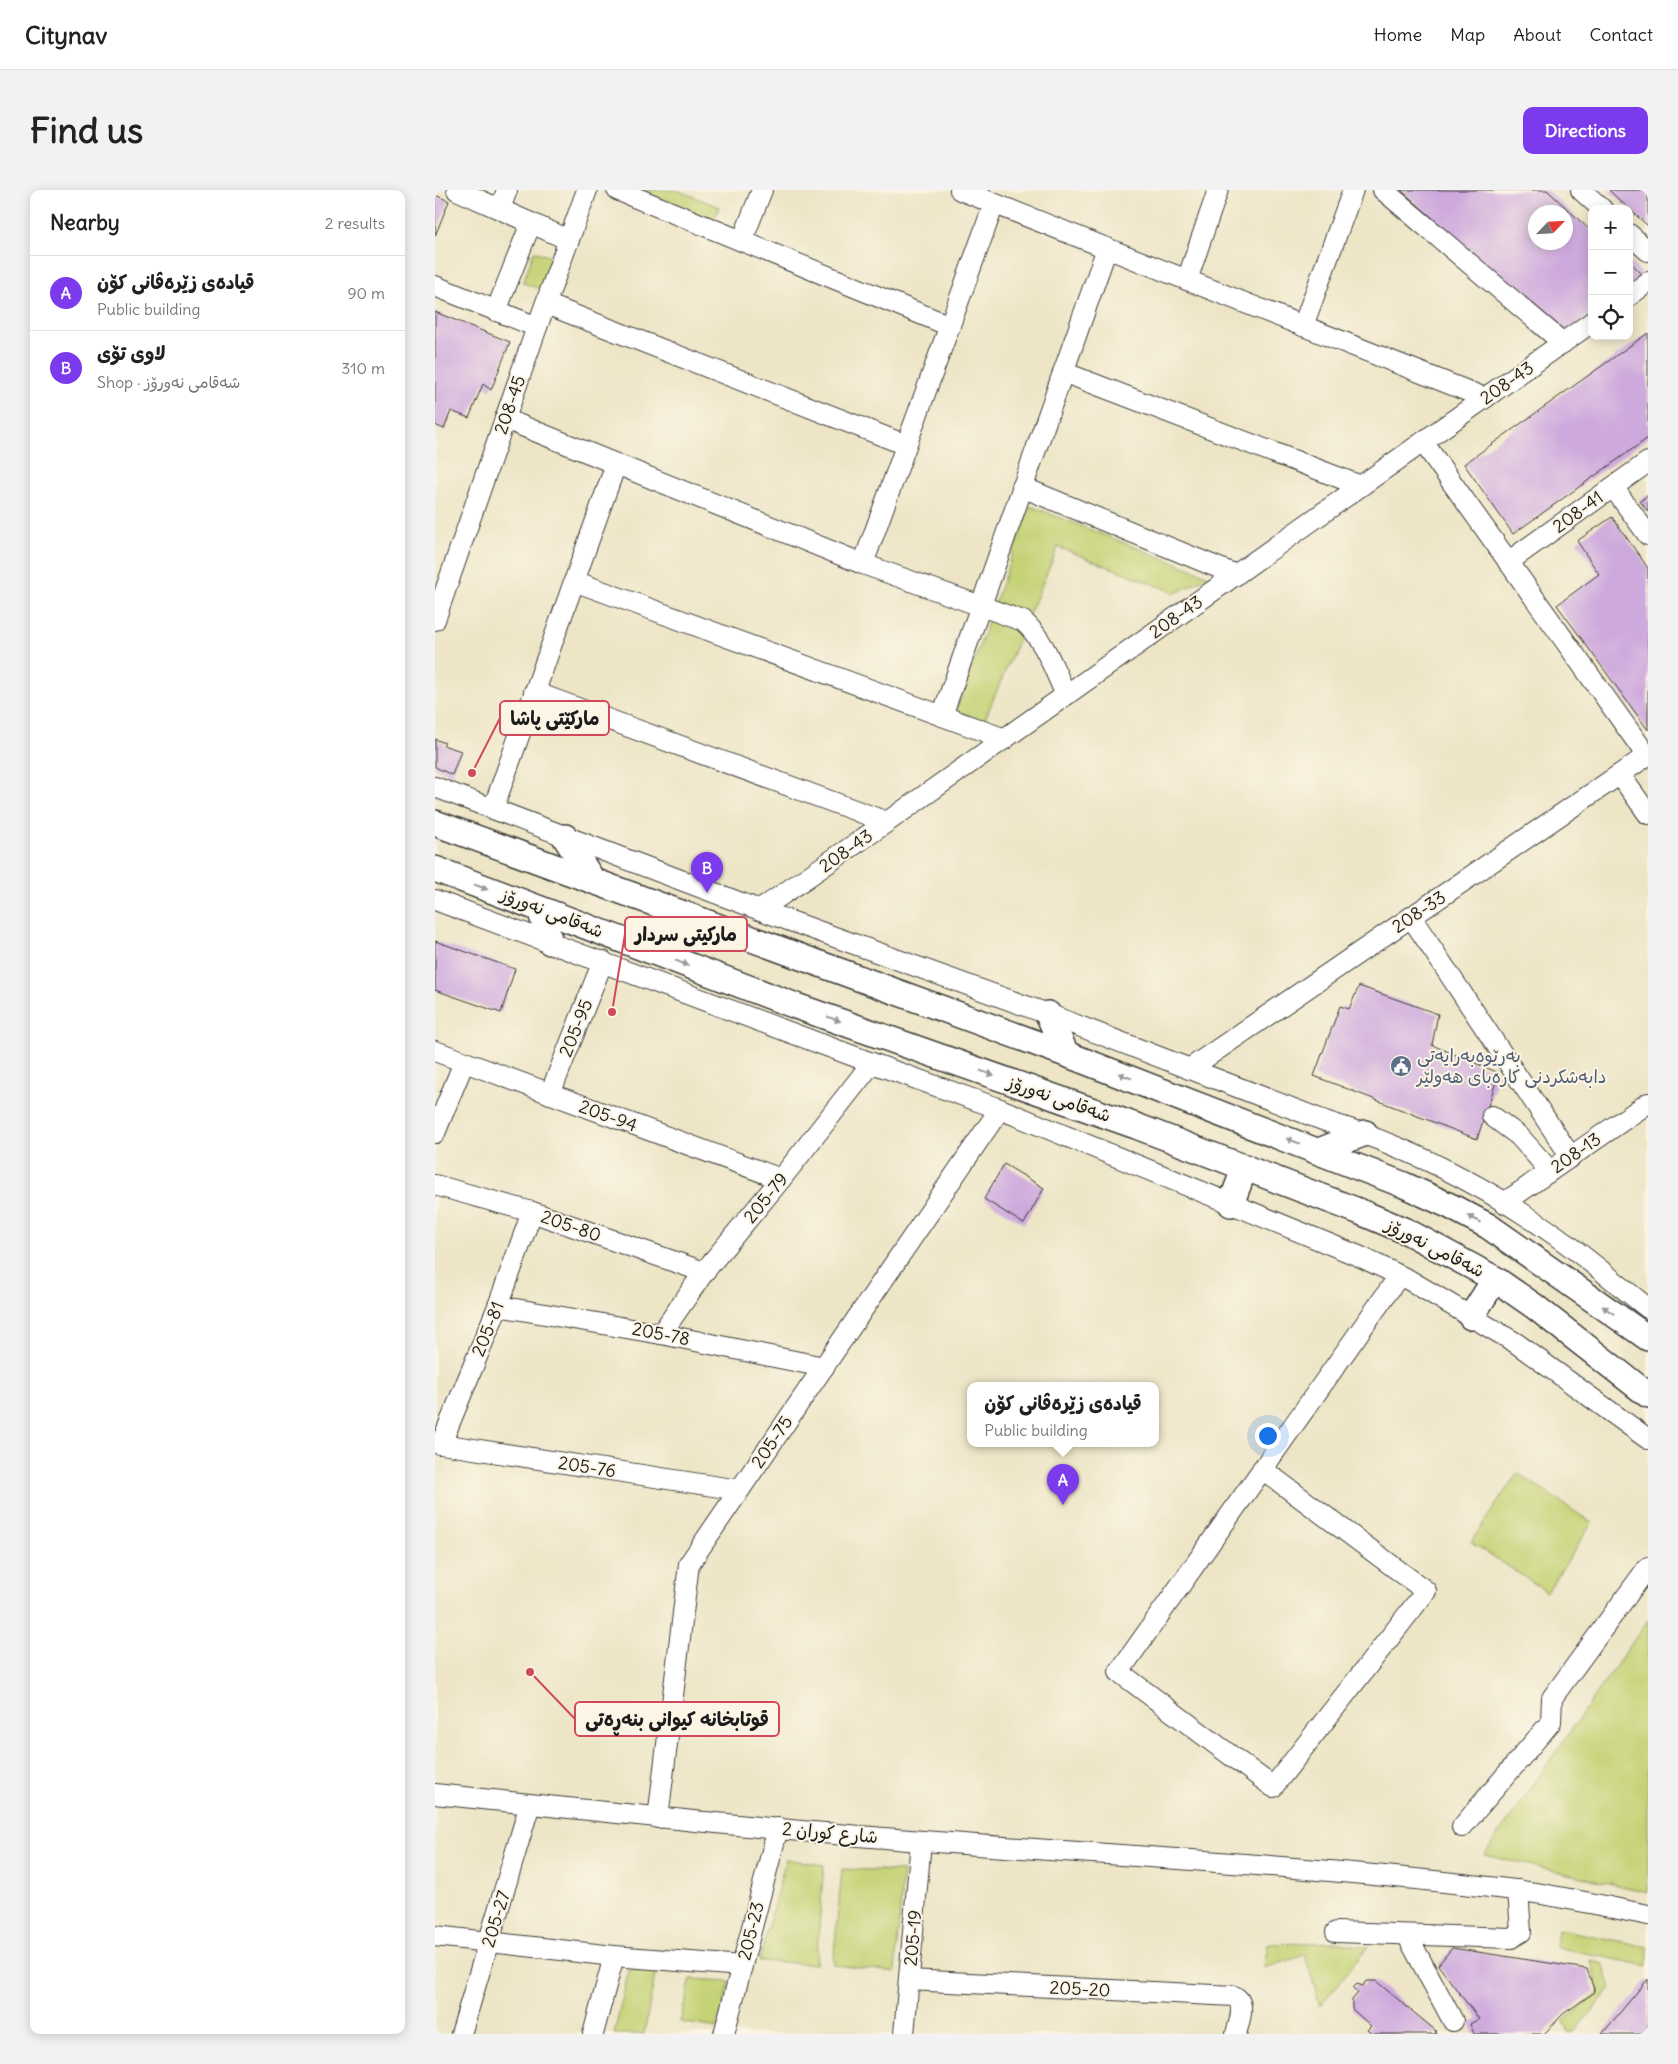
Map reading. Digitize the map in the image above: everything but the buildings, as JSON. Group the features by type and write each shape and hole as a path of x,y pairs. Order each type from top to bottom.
{"main road":[{"path":"435,823 1066,1054 1411,1188 1488,1226 1648,1338"},
{"path":"565,837 593,881"},
{"name":"شەقامی نەورۆز","path":"435,870 796,1006 1135,1126 1358,1210 1408,1232 1495,1279 1534,1306 1648,1395"},
{"path":"540,909 550,942"},
{"path":"1048,1014 1066,1054"},
{"path":"1135,1126 1150,1086"},
{"path":"1319,1151 1365,1133"},
{"path":"1235,1206 1245,1167"},
{"path":"1471,1317 1495,1279"}],"street":[{"path":"457,190 569,240"},
{"path":"499,209 507,190"},
{"name":"208-45","path":"435,620 587,190"},
{"path":"617,190 950,326"},
{"path":"742,241 762,190"},
{"path":"960,190 1485,398"},
{"path":"1187,280 1218,190"},
{"path":"1303,326 1353,190"},
{"path":"1383,190 1563,343"},
{"path":"1581,190 1598,205"},
{"path":"863,564 995,204"},
{"path":"496,311 531,223"},
{"path":"1633,238 1648,251"},
{"path":"942,716 1107,248"},
{"path":"1630,295 1648,282"},
{"path":"435,286 537,327"},
{"path":"546,304 906,445"},
{"name":"208-43","path":"760,910 1588,325"},
{"path":"1063,372 1361,486"},
{"path":"505,419 863,564 1023,621 1033,630 1042,644 1066,695"},
{"path":"1423,442 1647,756"},
{"name":"208-41","path":"1508,562 1648,462"},
{"path":"493,809 616,464"},
{"path":"1613,487 1648,535"},
{"path":"1022,488 1237,574"},
{"path":"574,581 1005,738"},
{"path":"534,692 887,822"},
{"name":"208-33","path":"1189,1069 1647,756"},
{"path":"1620,775 1648,814"},
{"path":"435,787 760,910 1048,1014 1325,1121 1365,1133 1455,1174 1504,1203 1555,1235 1648,1308"},
{"path":"435,900 603,961 872,1064 1000,1108 1361,1257 1399,1276 1516,1343 1648,1438"},
{"path":"1411,917 1571,1157"},
{"name":"205-95","path":"550,1094 603,961"},
{"name":"205-94","path":"435,1051 781,1180"},
{"path":"435,1133 464,1062"},
{"name":"205-79","path":"661,1334 704,1272 781,1180 872,1064"},
{"name":"208-13","path":"1504,1203 1648,1103"},
{"name":"205-75","path":"659,1818 689,1564 1000,1108"},
{"path":"1491,1116 1519,1136 1550,1171"},
{"name":"205-80","path":"435,1185 532,1212 704,1272"},
{"name":"205-81","path":"438,1444 498,1306 532,1212"},
{"path":"1262,1469 1426,1591 1273,1787 1119,1672 1262,1469 1399,1276"},
{"name":"205-78","path":"498,1306 661,1334 824,1367"},
{"name":"205-76","path":"438,1444 739,1490"},
{"path":"1462,1827 1551,1722 1552,1698 1648,1567"},
{"name":"شارع كوران 2","path":"435,1794 659,1818 921,1841 1225,1862 1518,1890 1648,1914"},
{"name":"205-27","path":"461,2034 530,1804"},
{"name":"205-23","path":"725,2034 777,1828"},
{"name":"205-19","path":"904,2034 921,1841"},
{"path":"1336,1932 1511,1938 1521,1932 1518,1890"},
{"path":"1407,1935 1453,2021"},
{"path":"435,1936 614,1956 742,1966"},
{"path":"593,2034 614,1956"},
{"name":"205-20","path":"909,1980 1234,1996 1240,2002 1241,2011 1236,2034"}],"green space":[{"path":"642,190 677,190 719,207 713,223"},
{"path":"534,251 551,257 540,289 523,283"},
{"path":"1030,506 1209,576 1176,593 1058,547 984,721 956,711"},
{"path":"1517,1473 1592,1523 1547,1592 1471,1542"},
{"path":"1648,1620 1648,1892 1484,1855"},
{"path":"786,1859 824,1865 816,1964 759,1961"},
{"path":"842,1869 903,1871 895,1972 833,1965"},
{"path":"1559,1929 1648,1947 1648,1966 1555,1947"},
{"path":"1335,1942 1368,1947 1320,2006 1305,1955 1264,1968 1268,1944"},
{"path":"1591,1960 1603,1964 1611,1988 1574,2032 1568,2032 1563,2021 1599,1993"},
{"path":"629,1970 656,1970 644,2034 614,2034"},
{"path":"691,1979 730,1981 718,2028 680,2022"}],"place":[{"name":"مارکێتی پاشا","path":"472,773"},
{"name":"لاوی تۆی","path":"707,893"},
{"name":"ماركيتى سردار","path":"612,1012"},
{"name":"بەرێوەبەرایەتی دابەشکردنی کارەبای هەولێر","path":"1401,1066"},
{"name":"قیادەی زێرەڤانی کۆن","path":"1063,1505"},
{"name":"قوتابخانە کیوانی بنەڕەتی","path":"530,1672"}]}
